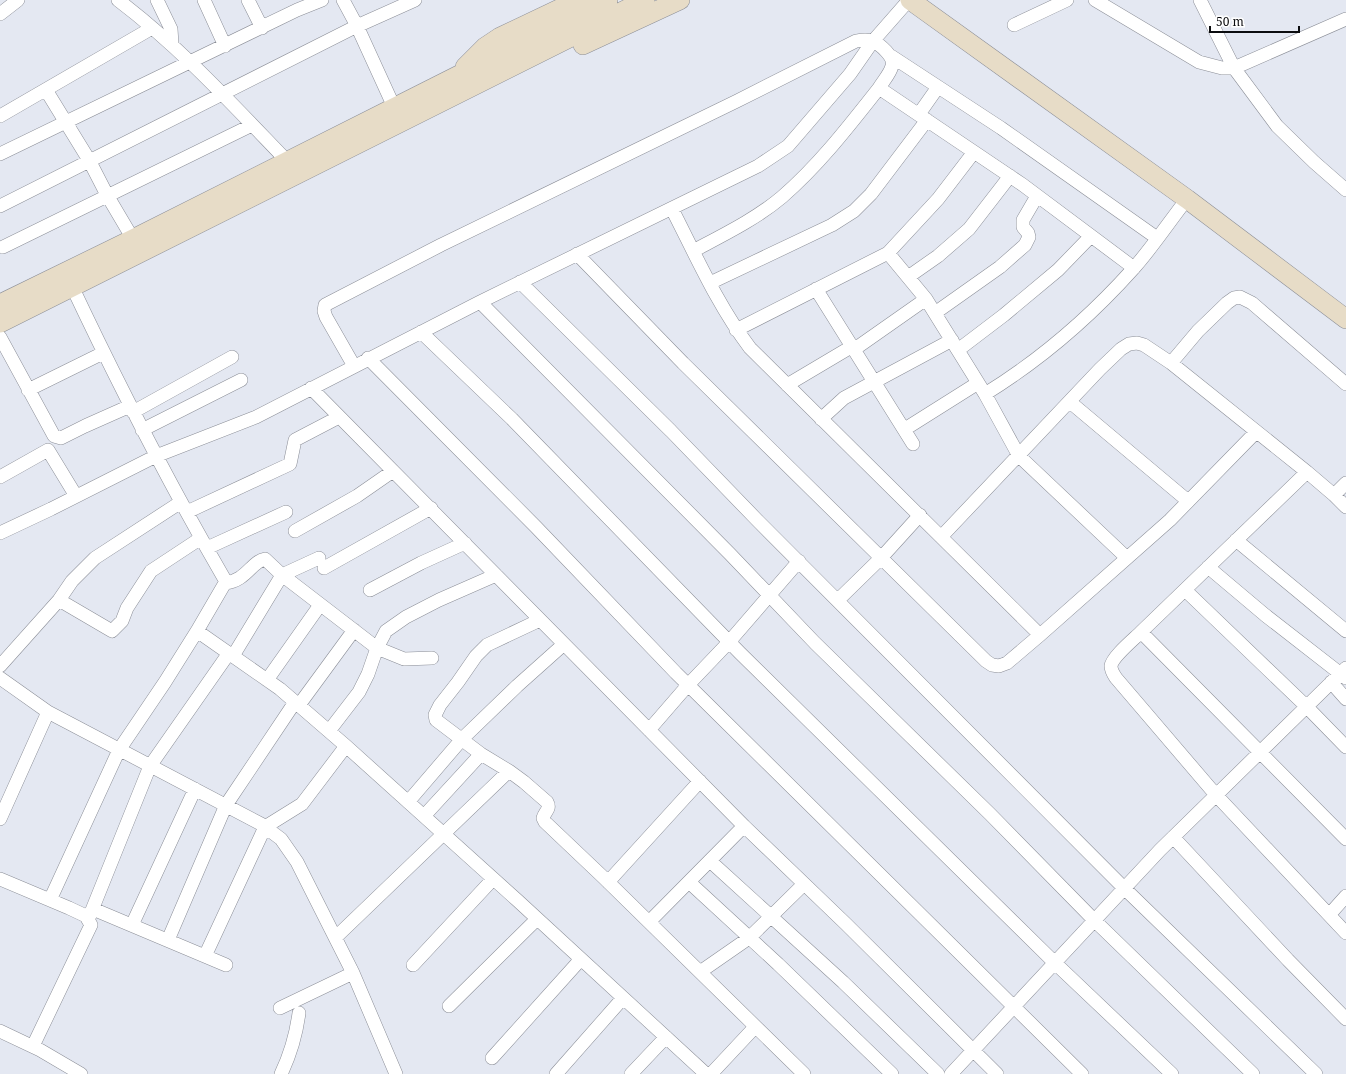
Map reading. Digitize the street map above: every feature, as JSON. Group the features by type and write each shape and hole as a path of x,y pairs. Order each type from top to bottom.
{"main road":[{"path":"457,75 485,47 500,37 578,0"},
{"path":"0,323 133,239 291,168 394,107 457,75 500,67 608,0"},
{"path":"0,304 69,280 291,168 500,67 645,0"},
{"path":"500,67 519,73 532,69 680,0"},
{"path":"910,0 1187,199 1346,319"}],"street":[{"path":"0,14 18,0"},
{"path":"118,0 172,44 252,125 291,168"},
{"path":"157,0 171,29 172,44"},
{"path":"204,0 225,46"},
{"path":"248,0 262,28"},
{"path":"0,154 262,28 295,5 322,0"},
{"path":"343,0 357,26 394,107"},
{"path":"0,206 357,26 415,0"},
{"path":"0,533 156,456 256,416 520,282 758,166 788,146 850,74 873,41 910,0"},
{"path":"1014,25 1067,0"},
{"path":"1095,0 1199,62 1222,68 1234,68 1346,19"},
{"path":"1200,0 1234,68 1277,126 1314,162 1346,190"},
{"path":"0,116 152,28"},
{"path":"354,366 326,317 324,311 325,304 441,245 625,156 856,41 867,39 873,41 891,56 1001,128 1157,238"},
{"path":"693,251 751,219 781,198 811,169 846,130 879,88 892,67 893,62 891,56"},
{"path":"710,283 832,225 854,211 871,194 923,117 938,87"},
{"path":"879,88 1010,176 1134,268"},
{"path":"46,90 89,160 107,195 133,239"},
{"path":"3,247 252,125"},
{"path":"736,330 888,253 938,199 974,152"},
{"path":"908,277 938,256 969,229 1010,176"},
{"path":"935,313 1000,267 1025,245 1029,237 1022,223 1037,196"},
{"path":"905,429 1033,362 1096,308 1134,268 1187,199"},
{"path":"672,209 736,330 750,348 820,419 920,515 1040,635"},
{"path":"820,419 844,398 873,381 955,345 1004,315 1058,270 1091,236"},
{"path":"888,253 926,299 982,388 1019,456 1127,558"},
{"path":"577,254 683,363 986,661 992,665 999,666 1007,663 1040,635 1170,520 1256,432"},
{"path":"50,900 119,750 165,682 225,583 225,580 142,430 103,353 69,280"},
{"path":"520,282 670,430 1124,888 1316,1074"},
{"path":"816,289 913,444"},
{"path":"1171,363 1212,316 1234,298 1240,297 1252,303 1346,384"},
{"path":"787,385 851,347 859,346 926,299"},
{"path":"480,302 815,643 990,814 1094,920 1253,1074"},
{"path":"421,332 512,419 729,642 1055,963 1172,1074"},
{"path":"0,337 51,433 57,438 61,438 85,426 132,409 232,357"},
{"path":"942,537 1120,349 1129,344 1137,343 1144,345 1171,363 1307,472 1346,507"},
{"path":"28,390 103,353"},
{"path":"368,358 688,685 1082,1074"},
{"path":"142,430 241,380"},
{"path":"311,388 744,826 997,1074"},
{"path":"1070,402 1188,501"},
{"path":"0,666 59,600 72,581 95,558 184,507 290,464 295,440 339,417"},
{"path":"0,476 48,450 76,496"},
{"path":"295,531 357,496 393,470"},
{"path":"1307,472 1141,632 1114,659 1111,665 1112,673 1216,795 1346,933"},
{"path":"1334,495 1346,483"},
{"path":"33,1046 91,925 91,915 150,766 231,654 282,575 321,563 430,508"},
{"path":"59,600 112,631 122,621 127,608 151,571 204,543 286,512"},
{"path":"838,600 881,558 920,515"},
{"path":"1236,540 1346,631"},
{"path":"370,590 421,563 465,543"},
{"path":"225,583 238,580 262,559 268,560 282,575 377,648 404,659 432,658"},
{"path":"649,730 688,685 729,642 799,561"},
{"path":"1208,567 1265,615 1341,675 1346,699"},
{"path":"328,731 359,692 368,674 377,648 386,631 406,617 439,600 496,575"},
{"path":"1184,590 1306,706 1346,747"},
{"path":"267,680 320,604"},
{"path":"540,620 488,645 476,656 440,705 435,715 436,720 481,754 524,782 547,802 549,806 543,818 545,822 804,1074"},
{"path":"168,940 226,805 297,703 354,630"},
{"path":"197,631 231,654 297,703 444,834 706,1074"},
{"path":"1141,632 1346,838"},
{"path":"408,802 462,739 517,686 564,644"},
{"path":"951,1074 1173,837 1306,706 1341,675"},
{"path":"0,678 48,712 226,805 265,827 281,840 297,862 354,973 396,1074"},
{"path":"0,819 48,712"},
{"path":"205,956 265,827 302,804 346,746"},
{"path":"424,816 481,754"},
{"path":"336,937 509,772"},
{"path":"608,882 700,781"},
{"path":"132,925 195,789"},
{"path":"649,922 744,826"},
{"path":"1173,837 1288,960 1346,1019"},
{"path":"710,861 843,982 938,1074"},
{"path":"0,879 86,916 91,915 132,925 226,965"},
{"path":"413,966 493,879"},
{"path":"689,882 892,1074"},
{"path":"700,972 749,938 804,884"},
{"path":"1329,915 1346,896"},
{"path":"449,1006 537,919"},
{"path":"492,1058 581,959"},
{"path":"280,1008 354,973"},
{"path":"556,1074 623,998"},
{"path":"281,1074 289,1059 296,1036 299,1013"},
{"path":"711,1074 756,1027"},
{"path":"0,1031 33,1046 81,1074"},
{"path":"631,1074 666,1037"}]}
